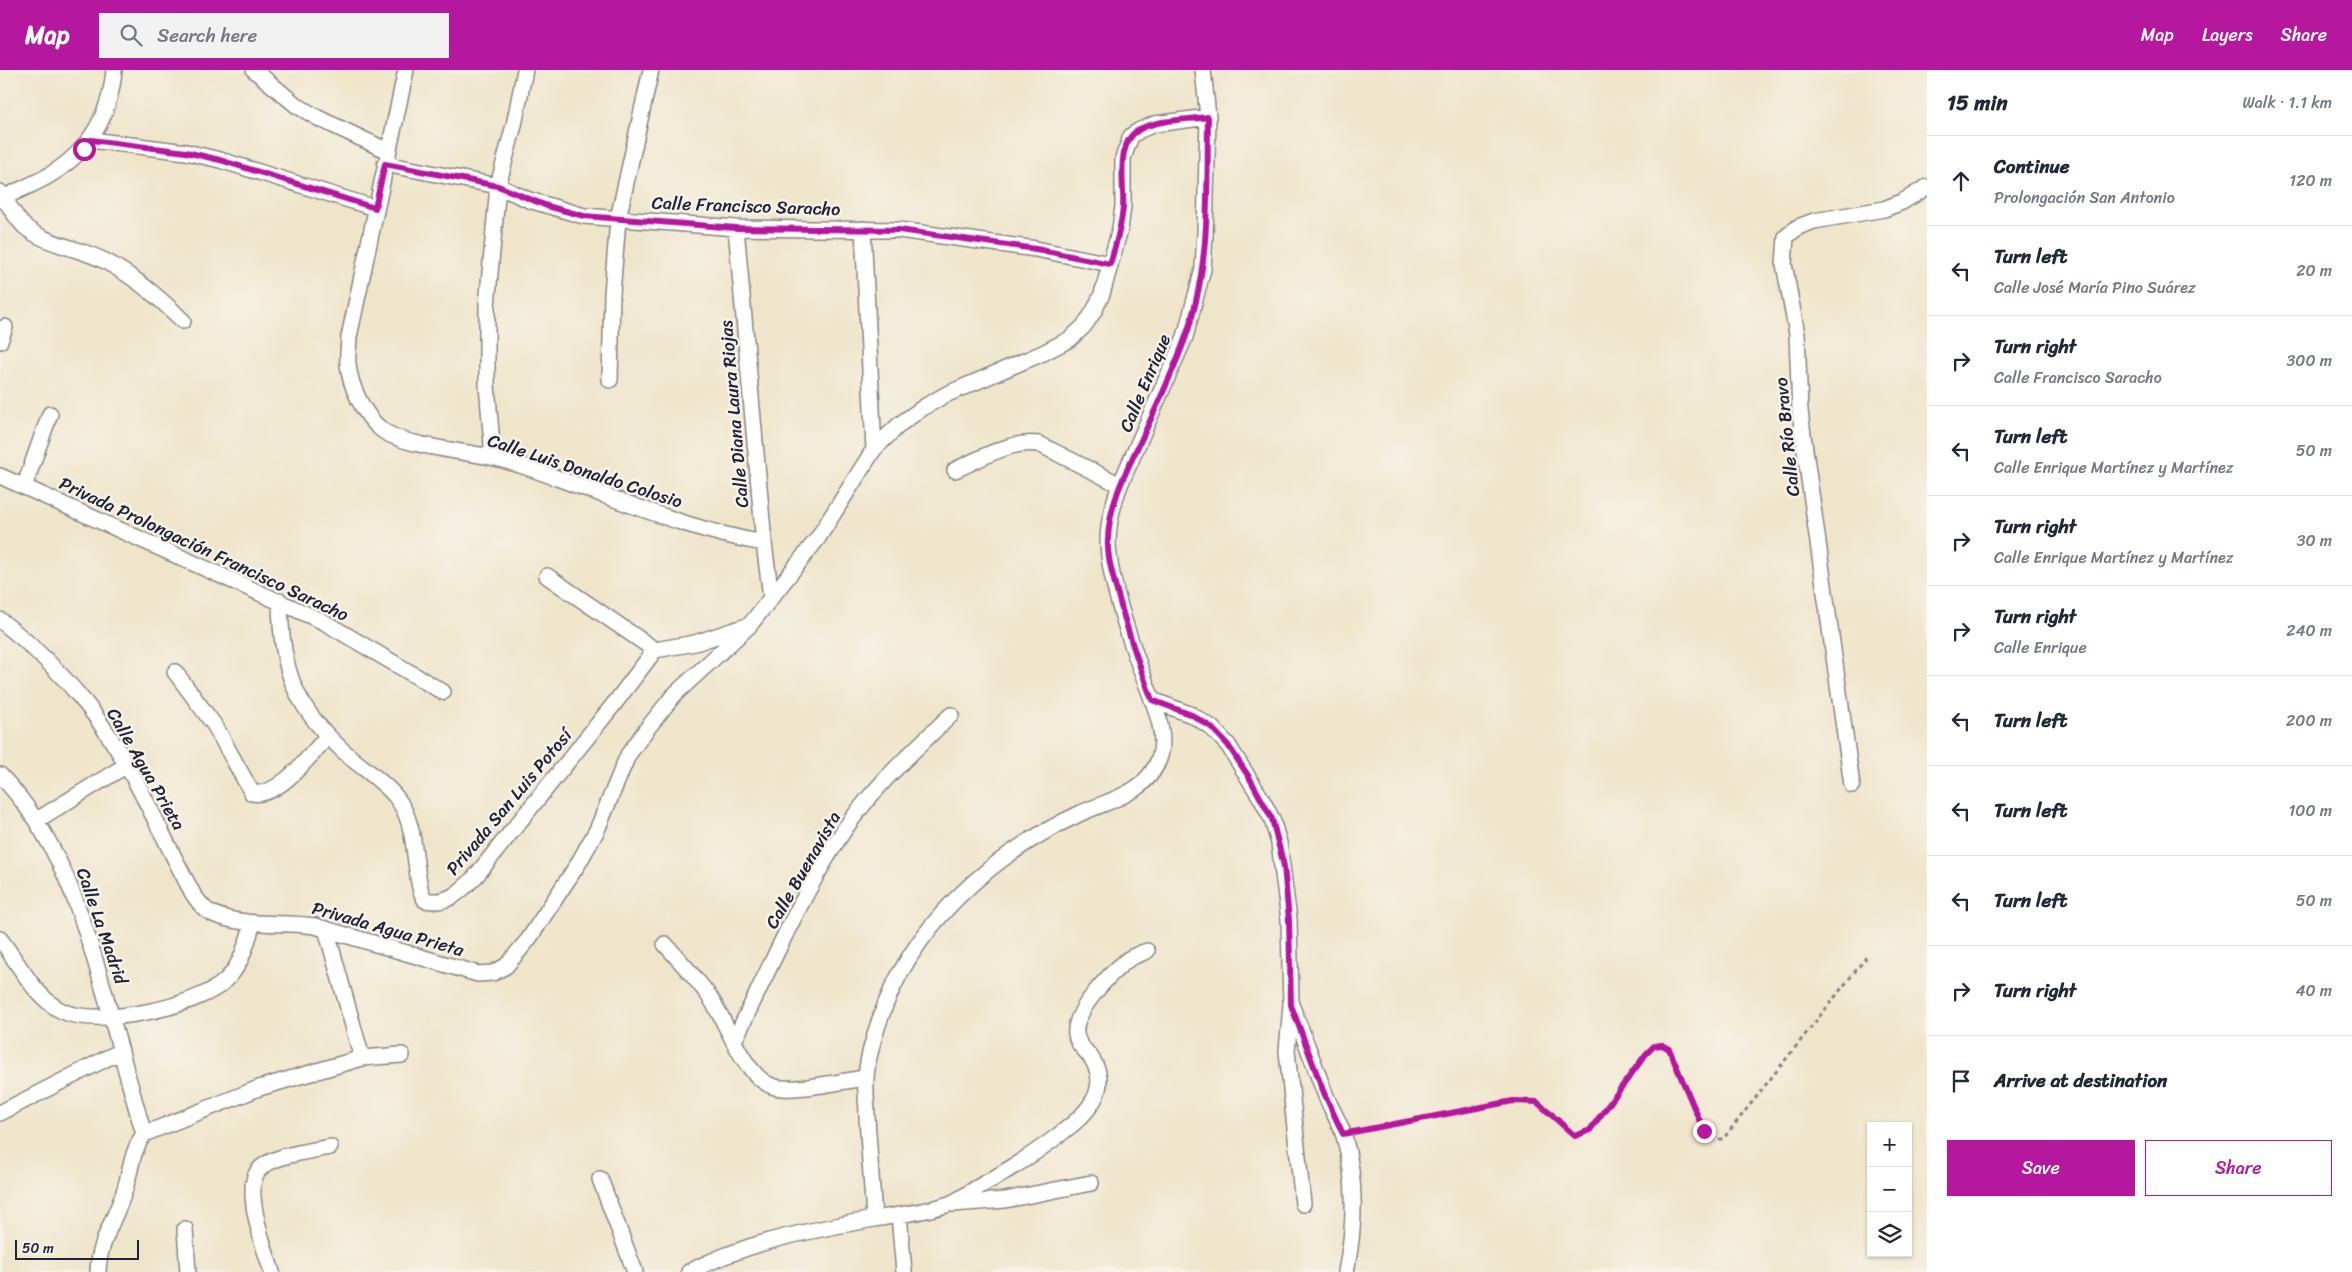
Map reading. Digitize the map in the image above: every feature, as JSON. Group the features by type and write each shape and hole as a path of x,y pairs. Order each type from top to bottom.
{"street":[{"path":"114,70 106,109 91,140 71,160 48,176 1,196 15,216 26,227 40,236 103,260 133,277 155,294 183,321"},
{"name":"Calle Francisco Saracho","path":"254,70 296,105 387,158 498,186 547,206 584,216 736,228 863,229 939,234 1036,249 1110,264"},
{"name":"Calle Luis Donaldo Colosio","path":"406,70 375,208 349,337 348,363 352,382 367,413 382,430 396,437 420,444 493,457 712,532 764,543"},
{"path":"493,457 487,385 487,306 498,186 514,125 524,70"},
{"path":"610,380 612,294 618,219 651,70"},
{"name":"Calle Enrique","path":"874,1219 866,1078 871,1044 898,975 918,941 943,912 974,882 1007,855 1048,829 1133,791 1154,772 1160,756 1159,721 1137,657 1110,562 1109,523 1111,508 1120,485 1186,337 1203,269 1206,234 1208,117 1203,70"},
{"path":"547,576 655,650 695,642 749,626 818,538 874,449 900,424 945,395 1043,353 1070,339 1094,311 1102,294 1120,230 1123,206 1123,158 1131,136 1155,124 1208,117"},
{"path":"91,140 186,152 220,160 375,208"},
{"name":"Calle Río Bravo","path":"1852,785 1804,443 1800,411 1797,334 1784,264 1784,248 1786,237 1798,227 1814,221 1884,210 1927,187"},
{"name":"Calle Diana Laura Riojas","path":"736,228 764,543 771,597"},
{"path":"863,229 874,449"},
{"path":"24,487 50,414"},
{"path":"955,470 1010,446 1030,443 1039,444 1120,485"},
{"name":"Privada Prolongación Francisco Saracho","path":"0,476 324,622 442,692"},
{"name":"Privada San Luis Potosí","path":"280,601 280,630 290,683 302,705 327,737 396,796 410,829 421,892 425,900 435,902 445,901 463,889 493,855 655,650"},
{"name":"Calle Agua Prieta","path":"0,620 19,635 86,705 107,734 189,887 202,906"},
{"name":"Privada Agua Prieta","path":"202,906 216,915 253,923 300,924 326,929 478,974 493,973 506,966 522,947 578,864 597,830 628,755 641,736 674,695 749,626"},
{"path":"175,672 215,726 252,793 266,793 274,790 296,771 327,737"},
{"path":"1152,700 1192,715 1211,727 1228,745 1249,777 1272,819 1284,866 1289,920 1291,1005 1287,1051 1303,1204"},
{"name":"Calle Buenavista","path":"734,1041 811,887 837,841 893,771 951,715"},
{"path":"36,820 125,766"},
{"name":"Calle La Madrid","path":"0,775 36,820 53,848 82,915 144,1134"},
{"path":"0,939 48,1002 72,1015 112,1018 151,1011 209,992 224,982 236,970 253,923"},
{"path":"326,929 362,1058"},
{"path":"665,944 710,998 754,1074 766,1084 791,1088 866,1078"},
{"path":"950,1204 1001,1175 1055,1138 1076,1122 1094,1102 1098,1082 1095,1064 1078,1043 1076,1026 1089,1001 1106,980 1128,959 1147,951"},
{"path":"1291,1005 1324,1093 1343,1134 1349,1156 1354,1214 1346,1272"},
{"path":"0,1113 120,1051"},
{"path":"98,1272 108,1226 124,1193 136,1145 144,1134 259,1088 362,1058 402,1055"},
{"path":"272,1272 256,1215 253,1192 254,1180 258,1171 281,1158 330,1147"},
{"path":"600,1179 635,1272"},
{"path":"689,1272 738,1251 776,1239 950,1204 1005,1200 1091,1183"},
{"path":"899,1215 904,1272"},
{"path":"185,1229 188,1272"}],"path":[{"path":"1343,1134 1513,1101 1537,1102 1575,1136 1582,1135 1590,1130 1646,1054 1654,1046 1662,1045 1669,1049 1709,1140 1723,1139 1868,955"}],"route":[{"path":"84,149 91,140 133,147 186,152 281,178 375,208 385,164 498,186 529,200 584,216 736,228 899,230 939,234 1036,249 1110,264 1120,230 1123,206 1123,158 1131,136 1155,124 1208,117 1206,234 1203,269 1186,337 1111,508 1108,542 1110,562 1140,667 1152,700 1192,715 1211,727 1228,745 1249,777 1272,819 1284,866 1289,920 1291,1005 1301,1027 1324,1093 1343,1134 1513,1101 1537,1102 1575,1136 1582,1135 1590,1130 1646,1054 1654,1046 1662,1045 1669,1049 1704,1131"}]}
